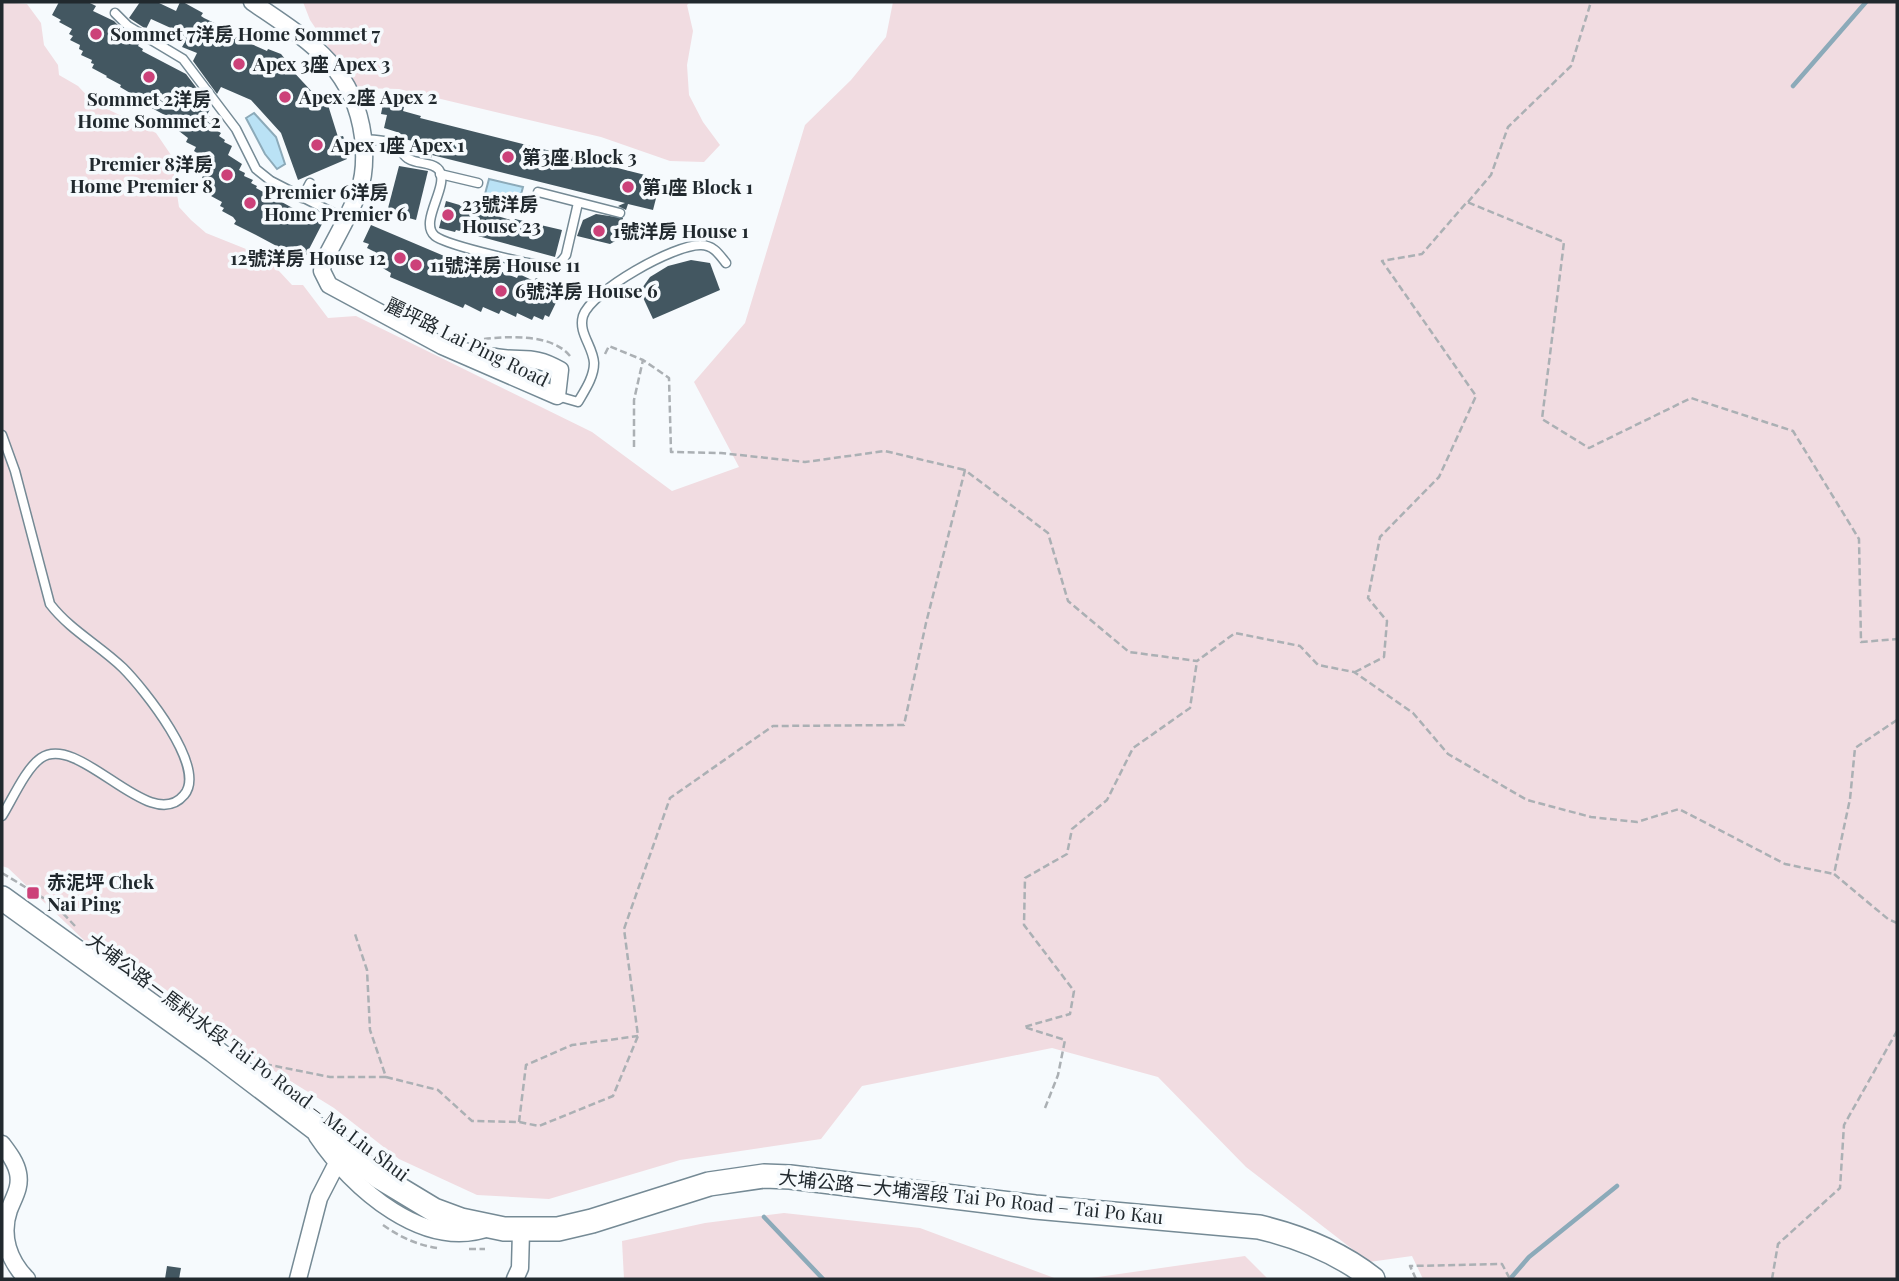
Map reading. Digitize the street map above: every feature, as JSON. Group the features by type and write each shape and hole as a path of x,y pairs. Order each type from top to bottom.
{"main road":[{"name":"大埔公路－馬料水段 Tai Po Road – Ma Liu Shui","path":"2,898 214,1051 381,1178 416,1200 461,1220 521,1231"},
{"name":"大埔公路－大埔滘段 Tai Po Road – Tai Po Kau","path":"521,1231 574,1225 709,1184 764,1176 790,1177 1035,1208 1259,1227 1290,1235 1322,1248 1352,1262 1373,1279"}],"street":[{"name":"麗坪路 Lai Ping Road","path":"252,2 309,43 337,69 354,98 363,139 363,172 359,189 340,217 323,263 322,271 329,285 442,346 556,396 559,370 548,363 530,358 499,358 442,346"},
{"path":"311,1126 337,1163 377,1199 399,1214 426,1228 450,1233 474,1234 491,1227"},
{"path":"2,1144 18,1172 18,1190 7,1213 5,1233 8,1252 14,1266 27,1279"},
{"path":"298,1279 319,1198 337,1163"},
{"path":"515,1279 520,1268 521,1231"}],"lane":[{"path":"115,13 128,26 183,59 236,129 256,169 271,181 340,217"},
{"path":"363,139 396,145 410,160 435,166 442,178 430,220 432,233 453,244 553,266 563,261 579,203"},
{"path":"440,174 478,183"},
{"path":"302,198 310,183"},
{"path":"538,192 620,214"},
{"path":"556,396 578,402 590,381 594,364 582,327 582,318 598,295 681,248 702,244 716,250 726,263"},
{"path":"2,435 15,471 50,604 62,619 125,670 173,733 191,775 188,790 177,802 170,805 155,804 69,756 54,753 42,757 33,765 2,816"}],"path":[{"path":"1354,672 1384,657 1387,621 1368,598 1380,537 1439,477 1476,396 1382,261 1422,254 1491,175 1508,127 1571,66 1591,2"},
{"path":"1467,202 1564,242 1542,419 1589,448 1691,398 1793,431 1858,539 1861,642 1897,639"},
{"name":"麗坪路 Lai Ping Road","path":"483,339 515,337 545,341 562,346 570,356"},
{"path":"609,346 643,360 669,378 671,453 721,453 805,462 885,451 965,470 1048,533 1068,601 1129,652 1197,660 1235,632 1300,646 1318,665 1354,672 1413,713 1448,754 1527,800 1591,817 1637,822 1679,809 1785,864 1834,874 1888,919 1897,923"},
{"path":"634,447 634,400 643,360"},
{"path":"262,1064 330,1077 386,1077 438,1090 472,1121 519,1122 539,1126 613,1096 638,1036 624,929 670,797 773,726 904,725 926,623 965,470"},
{"path":"1045,1108 1058,1075 1065,1040 1024,1027 1070,1014 1074,991 1024,925 1025,878 1067,854 1072,829 1107,800 1133,748 1190,708 1197,660"},
{"path":"1834,874 1850,799 1855,748 1897,720"},
{"name":"大埔公路－馬料水段 Tai Po Road – Ma Liu Shui","path":"2,873 55,905 83,934"},
{"path":"355,934 367,970 370,1030 386,1077"},
{"path":"1772,1279 1778,1244 1840,1188 1844,1125 1897,1031"},
{"path":"519,1122 526,1065 572,1045 638,1036"},
{"path":"1416,1279 1410,1266 1502,1264 1510,1279"}],"shaded area":[{"path":"2,2 27,4 41,23 44,45 58,65 59,75 78,86 93,102 156,133 171,155 179,207 206,233 266,257 292,285 303,285 328,318 356,316 592,432 672,491 739,467 694,382 745,323 805,125 851,80 886,37 893,2 1897,2 1897,1279 1423,1279 1412,1256 1369,1262 1246,1167 1158,1077 1052,1048 862,1086 821,1139 680,1160 549,1199 477,1195 399,1159 334,1108 166,1004 86,942 8,868 2,866"},
{"path":"303,2 690,2 687,5 693,31 687,65 689,95 703,122 720,145 704,162 670,161 601,137 399,89 356,88 310,20"},
{"path":"784,1213 920,1228 1057,1279 624,1279 622,1241 705,1223"},
{"path":"1245,1256 1268,1279 1084,1279"}],"water":[{"path":"254,113 276,137 285,164 277,169 265,154 246,118"},
{"path":"489,179 523,187 519,202 485,194"}],"building":[{"path":"59,2 88,2 96,6 93,11 114,21 141,41 138,46 142,51 186,74 211,107 207,115 220,122 216,130 221,133 219,136 224,142 232,146 228,155 242,164 239,170 245,173 244,176 253,180 251,183 257,186 256,188 322,224 305,257 301,255 299,258 234,224 236,221 233,217 222,211 222,202 211,196 213,193 209,191 213,183 202,178 204,174 200,172 206,162 195,156 196,147 186,142 188,138 175,128 177,125 173,123 174,120 148,106 149,104 120,87 121,85 92,68 92,60 81,55 83,51 79,49 80,45 70,40 73,36 69,34 72,29 52,15"},
{"path":"140,2 157,2 176,11 180,2 183,2 203,13 201,16 204,18 233,32 231,35 267,51 268,49 281,54 289,67 328,105 338,137 343,136 350,154 346,155 347,159 298,180 281,133 251,100 221,87 217,94 193,61 197,53 182,47 185,42 170,36 173,29 151,19 146,29 129,18"},
{"path":"384,99 398,103 397,105 404,107 403,111 421,116 420,118 661,179 653,210 628,204 626,210 618,206 625,203 432,155 431,158 415,154 417,142 404,139 400,133 384,128 387,115 381,114"},
{"path":"399,166 428,171 416,220 387,212"},
{"path":"446,201 514,221 515,219 562,230 555,257 456,230 455,232 439,228"},
{"name":"1號洋房 House 1","path":"596,214 623,218 617,240 610,244 577,236 583,220"},
{"path":"371,225 482,272 484,269 500,276 502,272 517,278 519,274 534,281 536,278 549,284 550,280 564,286 549,317 545,315 543,320 534,316 532,320 517,313 516,317 501,310 499,314 483,307 481,312 465,304 463,308 390,277 391,273 376,264 378,260 372,258 375,252 367,248 369,244 363,242"},
{"path":"691,260 710,263 720,290 653,319 640,291 650,277 668,266"},
{"path":"167,1266 181,1268 179,1279 165,1279"}],"waterway":[{"path":"1793,86 1866,2"},
{"path":"1510,1279 1529,1257 1617,1186"},
{"path":"764,1217 823,1279"}],"place":[{"name":"Sommet 7洋房 Home Sommet 7","path":"96,34"},
{"name":"Apex 3座 Apex 3","path":"239,64"},
{"name":"Sommet 2洋房 Home Sommet 2","path":"149,77"},
{"name":"Apex 2座 Apex 2","path":"285,97"},
{"name":"Apex 1座 Apex 1","path":"317,145"},
{"name":"第3座 Block 3","path":"508,157"},
{"name":"Premier 8洋房 Home Premier 8","path":"227,175"},
{"name":"第1座 Block 1","path":"628,187"},
{"name":"Premier 6洋房 Home Premier 6","path":"250,203"},
{"name":"23號洋房 House 23","path":"448,215"},
{"name":"1號洋房 House 1","path":"599,231"},
{"name":"12號洋房 House 12","path":"400,258"},
{"name":"11號洋房 House 11","path":"416,265"},
{"name":"6號洋房 House 6","path":"501,291"},
{"name":"赤泥坪 Chek Nai Ping","path":"33,893"}]}
